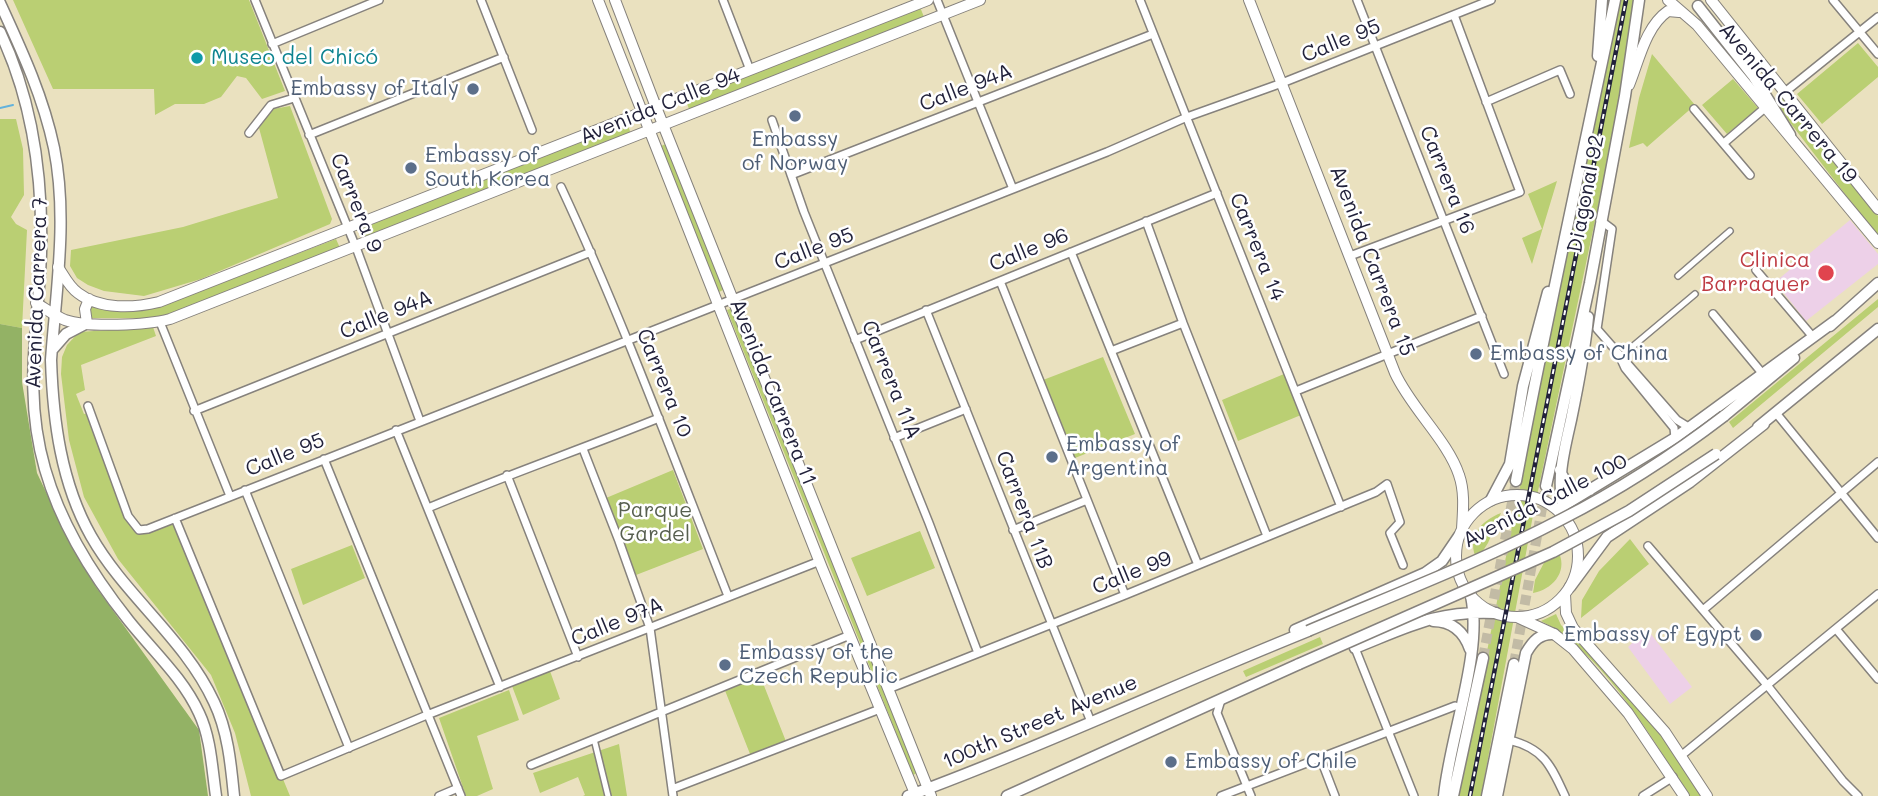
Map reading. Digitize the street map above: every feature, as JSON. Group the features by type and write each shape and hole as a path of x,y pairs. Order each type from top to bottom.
{"main road":[{"name":"Avenida Carrera 11","path":"598,0 913,795"},
{"name":"Avenida Carrera 11","path":"615,0 732,300 930,792"},
{"name":"Avenida Calle 94","path":"89,299 123,307 159,302 928,0"},
{"name":"Avenida Calle 94","path":"36,303 65,320 87,323 160,321 355,247 980,0"},
{"name":"Avenida Carrera 15","path":"1249,0 1388,354 1408,399 1440,442 1458,472 1463,498 1461,533"},
{"path":"1597,90 1602,0"},
{"name":"Diagonal 92","path":"1516,481 1560,256 1615,0"},
{"name":"Diagonal 92","path":"1546,486 1590,283 1625,96 1639,0"},
{"name":"Avenida Carrera 19","path":"1668,0 1697,25 1878,243"},
{"name":"Avenida Carrera 19","path":"1711,0 1878,209"},
{"name":"Avenida Carrera 7","path":"0,4 32,73 54,150 60,202 52,388 68,483 92,537 118,576 176,644 209,693 223,728 234,796"},
{"path":"1699,6 1754,77 1790,135"},
{"path":"1625,96 1656,21 1668,11 1681,12"},
{"name":"Avenida Carrera 7","path":"0,32 13,61 26,104 37,164 41,239 33,347 33,398 37,436 50,488 92,572 195,703 206,733 216,796"},
{"path":"1491,500 1510,464 1536,330 1560,256"},
{"path":"52,350 66,334 87,323 85,314 89,299 75,291 58,267"},
{"path":"1590,283 1586,345 1560,470 1562,511 1576,536 1579,556 1578,567 1568,590 1566,612 1573,628 1629,688 1682,755 1707,796"},
{"name":"Avenida Calle 100","path":"1186,681 1464,565 1561,520 1650,468 1724,416 1878,283"},
{"path":"1562,511 1690,428 1835,321"},
{"path":"1586,345 1597,329"},
{"path":"1516,617 1544,611 1568,590 1599,545 1613,532 1690,482 1878,329"},
{"path":"1007,796 1217,705 1299,664 1553,552 1629,511 1764,424"},
{"path":"1560,470 1567,483 1576,489 1588,490 1600,486"},
{"path":"1186,681 1425,573 1442,561 1476,511 1491,500 1522,494 1537,497 1562,511"},
{"path":"1461,533 1457,563 1461,580 1471,596 1496,613"},
{"path":"1444,796 1447,766 1475,629 1471,596"},
{"path":"1355,648 1446,614 1474,612 1516,617 1554,634 1573,649 1605,684 1684,796"},
{"path":"1423,621 1441,621 1453,626 1465,637 1471,652"},
{"path":"1497,796 1527,653 1536,639 1554,634"},
{"path":"1452,796 1483,658"},
{"path":"1487,796 1514,664"},
{"name":"100th Street Avenue","path":"913,795 930,792 1186,681"}],"street":[{"name":"Carrera 9","path":"255,0 348,229 419,421"},
{"path":"272,44 379,0"},
{"path":"481,0 532,130"},
{"path":"723,0 750,70"},
{"path":"937,0 1013,189"},
{"name":"Carrera 14","path":"1140,0 1341,507"},
{"name":"Carrera 16","path":"1357,0 1504,374"},
{"name":"Calle 95","path":"88,406 128,516 139,530 148,529 1013,189 1187,117 1282,83 1491,0"},
{"path":"1833,0 1878,54"},
{"path":"1350,256 1520,192 1454,15"},
{"path":"1785,93 1878,17"},
{"name":"Calle 94A","path":"791,175 1153,34"},
{"path":"0,52 13,61"},
{"path":"309,135 504,57"},
{"path":"1486,102 1560,70 1570,94"},
{"path":"249,133 271,105 294,99"},
{"path":"1724,144 1766,107"},
{"path":"1695,109 1750,175"},
{"name":"Carrera 11A","path":"772,120 855,340 934,533 978,653"},
{"name":"Carrera 10","path":"561,187 591,252 659,418 728,596"},
{"name":"Calle 96","path":"855,340 1217,193"},
{"path":"1600,220 1612,229 1597,329 1674,428 1675,438"},
{"path":"1146,221 1267,536"},
{"path":"1678,276 1730,231"},
{"path":"1071,251 1198,565"},
{"name":"Calle 94A","path":"194,411 591,252"},
{"path":"1756,270 1813,337"},
{"path":"1000,281 1125,596"},
{"path":"1620,357 1695,294"},
{"name":"Carrera 11B","path":"926,310 1091,722"},
{"path":"1713,314 1762,373"},
{"path":"1296,391 1482,316"},
{"path":"160,321 230,496"},
{"path":"1111,351 1183,323"},
{"path":"1620,357 1629,363 1677,420 1690,428"},
{"path":"894,438 966,409"},
{"path":"1776,413 1878,538"},
{"path":"428,508 659,418"},
{"path":"396,430 500,687"},
{"path":"583,449 650,628 673,792 880,709"},
{"path":"324,459 460,792 439,796"},
{"path":"1703,610 1878,462"},
{"path":"507,475 578,657"},
{"name":"Calle 99","path":"888,689 1125,596 1341,507 1376,492 1387,484 1400,522 1390,533 1403,565"},
{"path":"246,490 349,748"},
{"path":"1013,530 1087,500"},
{"name":"Calle 97A","path":"175,518 281,776 427,715 820,561"},
{"path":"1648,546 1858,796"},
{"path":"1682,755 1878,594"},
{"path":"1836,629 1878,679"},
{"path":"531,765 850,635"},
{"path":"1355,648 1414,796"},
{"path":"1217,705 1251,796"},
{"path":"1221,796 1455,706"},
{"path":"594,739 608,796"},
{"path":"1509,740 1534,748 1544,757 1565,796"},
{"path":"1320,757 1335,796"},
{"path":"1643,796 1673,777"}],"shaded area":[{"name":"Clinica Barraquer","path":"1850,220 1878,254 1878,264 1806,321 1775,282"},
{"path":"1647,629 1692,687 1670,704 1628,647"}],"green space":[{"path":"13,0 249,0 285,91 262,99 246,78 237,76 221,97 204,104 175,104 155,115 154,89 53,89"},
{"path":"1620,0 1635,0 1612,140 1534,510 1481,796 1458,796 1575,212"},
{"path":"920,7 924,17 689,109 685,98"},
{"path":"1858,43 1878,67 1878,77 1822,124 1797,94"},
{"path":"1652,54 1695,105 1647,147 1643,143 1629,148 1639,98"},
{"path":"1733,79 1758,108 1727,134 1702,105"},
{"path":"1782,98 1878,216 1878,237 1775,103"},
{"path":"290,106 332,219 330,224 201,279 144,296 104,291 77,278 70,266 71,250 183,227 278,198 259,128 273,109"},
{"path":"0,119 16,119 23,149 24,195 11,217 16,224 27,230 22,328 0,324"},
{"path":"627,123 631,134 363,240 358,229"},
{"path":"668,143 725,289 719,292 661,146"},
{"path":"1557,181 1532,264 1522,238 1542,229 1528,194"},
{"path":"336,239 340,248 171,314 155,318 91,318 91,306 128,310 164,305"},
{"path":"1878,299 1878,307 1733,428 1729,422"},
{"path":"733,308 919,772 913,775 727,310"},
{"path":"0,324 22,328 22,382 37,473 73,549 96,587 199,730 208,796 0,796"},
{"path":"153,327 156,336 81,365 85,390 76,394 84,414 90,413 128,516 139,530 175,518 290,796 251,796 235,733 211,675 118,559 84,497 69,440 61,374 62,357 67,345 79,332"},
{"path":"1103,357 1135,434 1075,458 1043,380"},
{"path":"1284,374 1301,415 1238,441 1222,400"},
{"name":"Parque Gardel","path":"673,470 703,549 636,575 606,498"},
{"path":"1501,513 1477,560 1473,544 1477,531 1493,516"},
{"path":"920,531 935,568 867,596 851,558"},
{"path":"1630,539 1649,564 1581,618 1582,600 1599,571"},
{"path":"352,545 365,578 303,605 291,569"},
{"path":"1559,553 1561,567 1556,579 1546,588 1533,593 1535,580 1548,555"},
{"path":"1556,614 1561,625 1605,670 1676,752 1701,796 1689,796 1643,724 1585,653 1541,621"},
{"path":"1320,637 1323,644 1246,677 1243,671"},
{"path":"550,671 560,699 523,715 512,686"},
{"path":"759,673 787,744 752,759 724,688"},
{"path":"509,690 519,720 477,736 493,789 477,796 466,796 439,718"},
{"path":"619,744 627,796 583,796 585,795 578,777 540,793 533,773"}],"waterway":[{"path":"0,108 13,105"}],"tunnel":[{"path":"1483,658 1516,481"},
{"path":"1514,664 1546,486"}],"railway":[{"path":"1470,796 1626,0"}],"place":[{"name":"Museo del Chicó","path":"197,58"},
{"name":"Embassy of Italy","path":"473,89"},
{"name":"Embassy of Norway","path":"795,116"},
{"name":"Embassy of South Korea","path":"411,168"},
{"name":"Clinica Barraquer","path":"1826,273"},
{"name":"Embassy of China","path":"1476,354"},
{"name":"Embassy of Argentina","path":"1052,457"},
{"name":"Embassy of Egypt","path":"1756,635"},
{"name":"Embassy of the Czech Republic","path":"725,665"},
{"name":"Embassy of Chile","path":"1171,762"}]}
